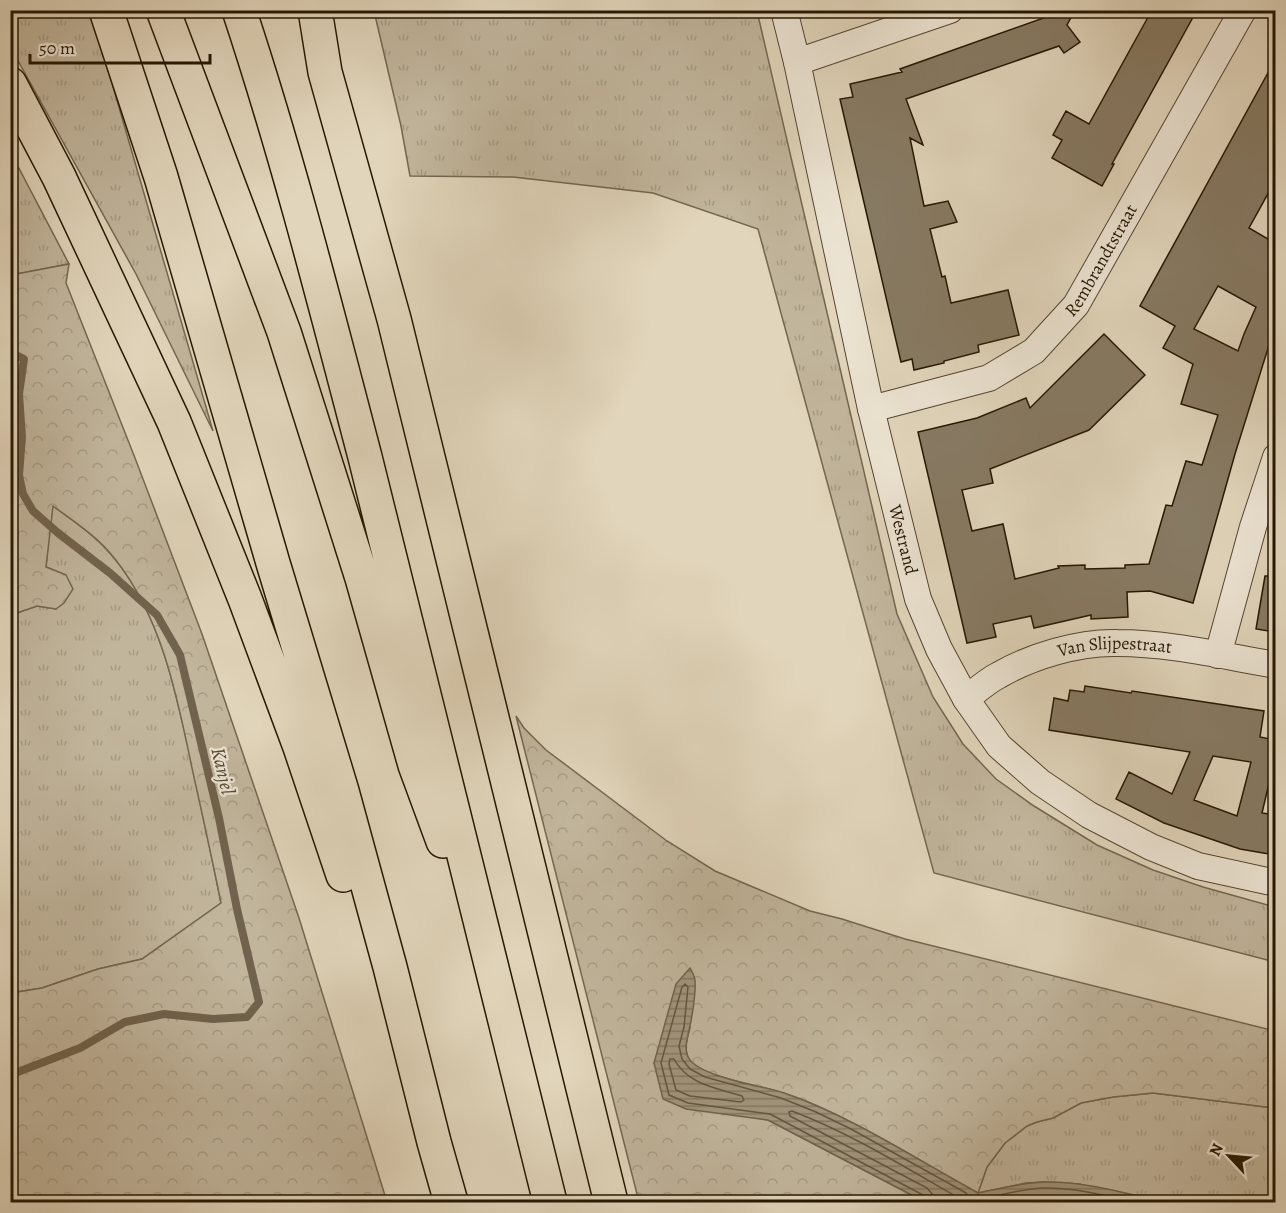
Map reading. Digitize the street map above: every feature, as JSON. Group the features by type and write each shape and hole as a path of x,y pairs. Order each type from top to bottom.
{"highway":[{"path":"106,10 161,177 342,791 451,1203"},
{"path":"163,10 284,332 362,578 415,765 500,997"},
{"path":"239,10 266,90 414,646 550,1203"},
{"path":"299,10 325,72"},
{"path":"315,10 325,72 394,319 611,1203"},
{"path":"10,84 59,177 174,422 245,599 300,747 434,1142"}],"street":[{"name":"Westrand","path":"784,10 871,409 918,599 939,649 966,699 999,746 1040,782 1089,815 1151,847 1198,866 1275,883"},
{"path":"797,62 950,10"},
{"name":"Rembrandtstraat","path":"871,409 989,378 1034,351 1076,305 1243,10"},
{"path":"1218,655 1275,457"},
{"name":"Van Slijpestraat","path":"966,699 998,675 1038,656 1076,647 1114,643 1150,644 1275,665"}],"green space":[{"path":"10,11 91,11 213,431 136,274 11,48"},
{"path":"374,11 757,11 897,614 933,697 963,744 996,779 1034,806 1097,845 1153,870 1275,907 1275,962 934,873 758,229 653,193 513,177 410,176 401,126"},
{"path":"11,153 69,264 11,275"},
{"path":"69,264 66,283 202,634 299,918 387,1202 11,1202 11,993 42,988 98,969 142,959 221,903 166,659 145,606 115,559 94,537 53,506 46,567 66,575 73,589 64,603 56,609 37,606 11,615 11,275"},
{"path":"52,505 93,536 107,550 130,580 144,604 165,657 180,711 221,903 142,959 98,969 42,988 11,993 11,615 37,606 56,609 66,575 46,567"},
{"path":"516,716 524,728 546,750 667,841 715,871 810,911 905,939 1275,1031 1275,1108 1153,1093 1081,1103 1053,1118 1027,1126 1005,1143 987,1167 978,1193 823,1108 796,1097 721,1077 699,1068 687,1055 686,1046 690,1028 654,1063 740,1115 768,1120 925,1202 639,1202"},
{"path":"1153,1093 1275,1108 1275,1202 1164,1202 1079,1184 1045,1182 1026,1183 978,1193 987,1167 1005,1143 1027,1126 1053,1118 1081,1103"}],"water":[{"path":"690,968 695,979 695,992 686,1050 694,1064 704,1070 732,1080 784,1093 834,1114 978,1193 1027,1184 1058,1182 1104,1188 1164,1202 977,1202 978,1194 970,1202 925,1202 768,1120 686,1109 663,1099 654,1063 676,984"}],"building":[{"path":"1066,10 1075,10 1067,25 1080,42 1064,53 1059,46 906,99 923,145 910,138 924,206 948,201 957,222 930,229 951,303 1008,290 1019,335 978,345 979,352 914,370 912,359 901,362 840,99 853,97 850,84 902,72 900,69"},
{"path":"1152,10 1197,10 1102,186 1052,158 1062,140 1053,135 1066,111 1089,124"},
{"path":"1275,60 1275,181 1249,228 1275,243 1275,326 1235,454 1193,603 1150,591 1127,592 1128,617 1091,619 1091,615 1034,628 1031,616 993,624 996,637 967,643 918,432 977,418 1026,398 1030,408 1104,334 1145,375 1089,430 990,469 993,483 962,490 972,531 1003,524 1015,579 1059,568 1058,566 1085,565 1085,569 1125,568 1125,565 1149,564 1166,505 1172,506 1186,461 1202,465 1218,415 1181,404 1193,364 1163,348 1175,326 1140,306","holes":["1218,286 1256,307 1238,351 1194,329"]},
{"path":"1265,576 1275,576 1275,632 1256,629"},
{"path":"1085,686 1264,711 1260,737 1275,740 1275,758 1262,813 1275,815 1275,855 1240,849 1164,823 1116,799 1129,772 1172,794 1190,752 1049,730 1054,698 1068,701 1070,690 1084,692","holes":["1213,756 1251,762 1237,816 1194,800"]}],"waterway":[{"name":"Kanjel","path":"10,349 24,359 19,394 22,437 19,475 23,494 33,511 110,573 157,615 180,655 219,818 259,1002 247,1017 213,1019 164,1014 125,1022 80,1048 10,1075"}]}
